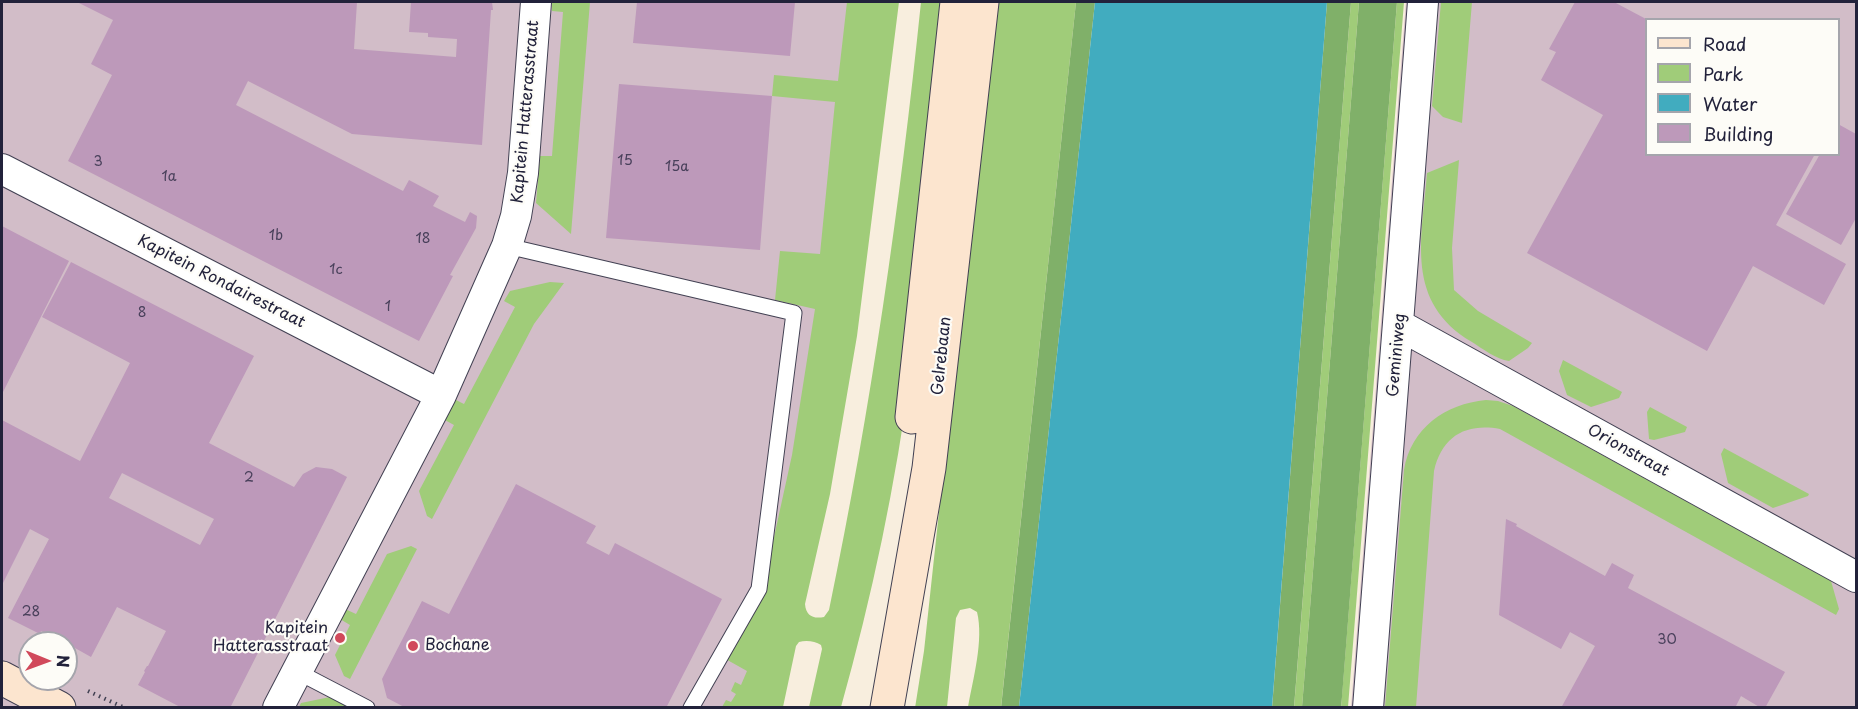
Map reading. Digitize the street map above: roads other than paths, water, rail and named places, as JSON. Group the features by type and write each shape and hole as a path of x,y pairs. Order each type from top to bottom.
{"street":[{"name":"Kapitein Hatterasstraat","path":"278,708 441,395 507,246 516,216 523,173 536,2"},
{"name":"Gelrebaan","path":"866,708 880,643 906,468 957,2"},
{"name":"Gelrebaan","path":"888,708 929,468 982,2"},
{"name":"Geminiweg","path":"1368,708 1423,2"},
{"name":"Kapitein Rondairestraat","path":"2,169 441,395"},
{"name":"Orionstraat","path":"1399,326 1857,577"},
{"path":"2,678 71,698"}],"lane":[{"path":"507,246 794,313 759,589 691,708"},
{"path":"296,672 367,708"}],"water":[{"path":"1095,2 1327,2 1272,707 1019,707"}],"place":[{"name":"Kapitein Hatterasstraat","path":"340,638"},
{"name":"Bochane","path":"413,646"}]}
